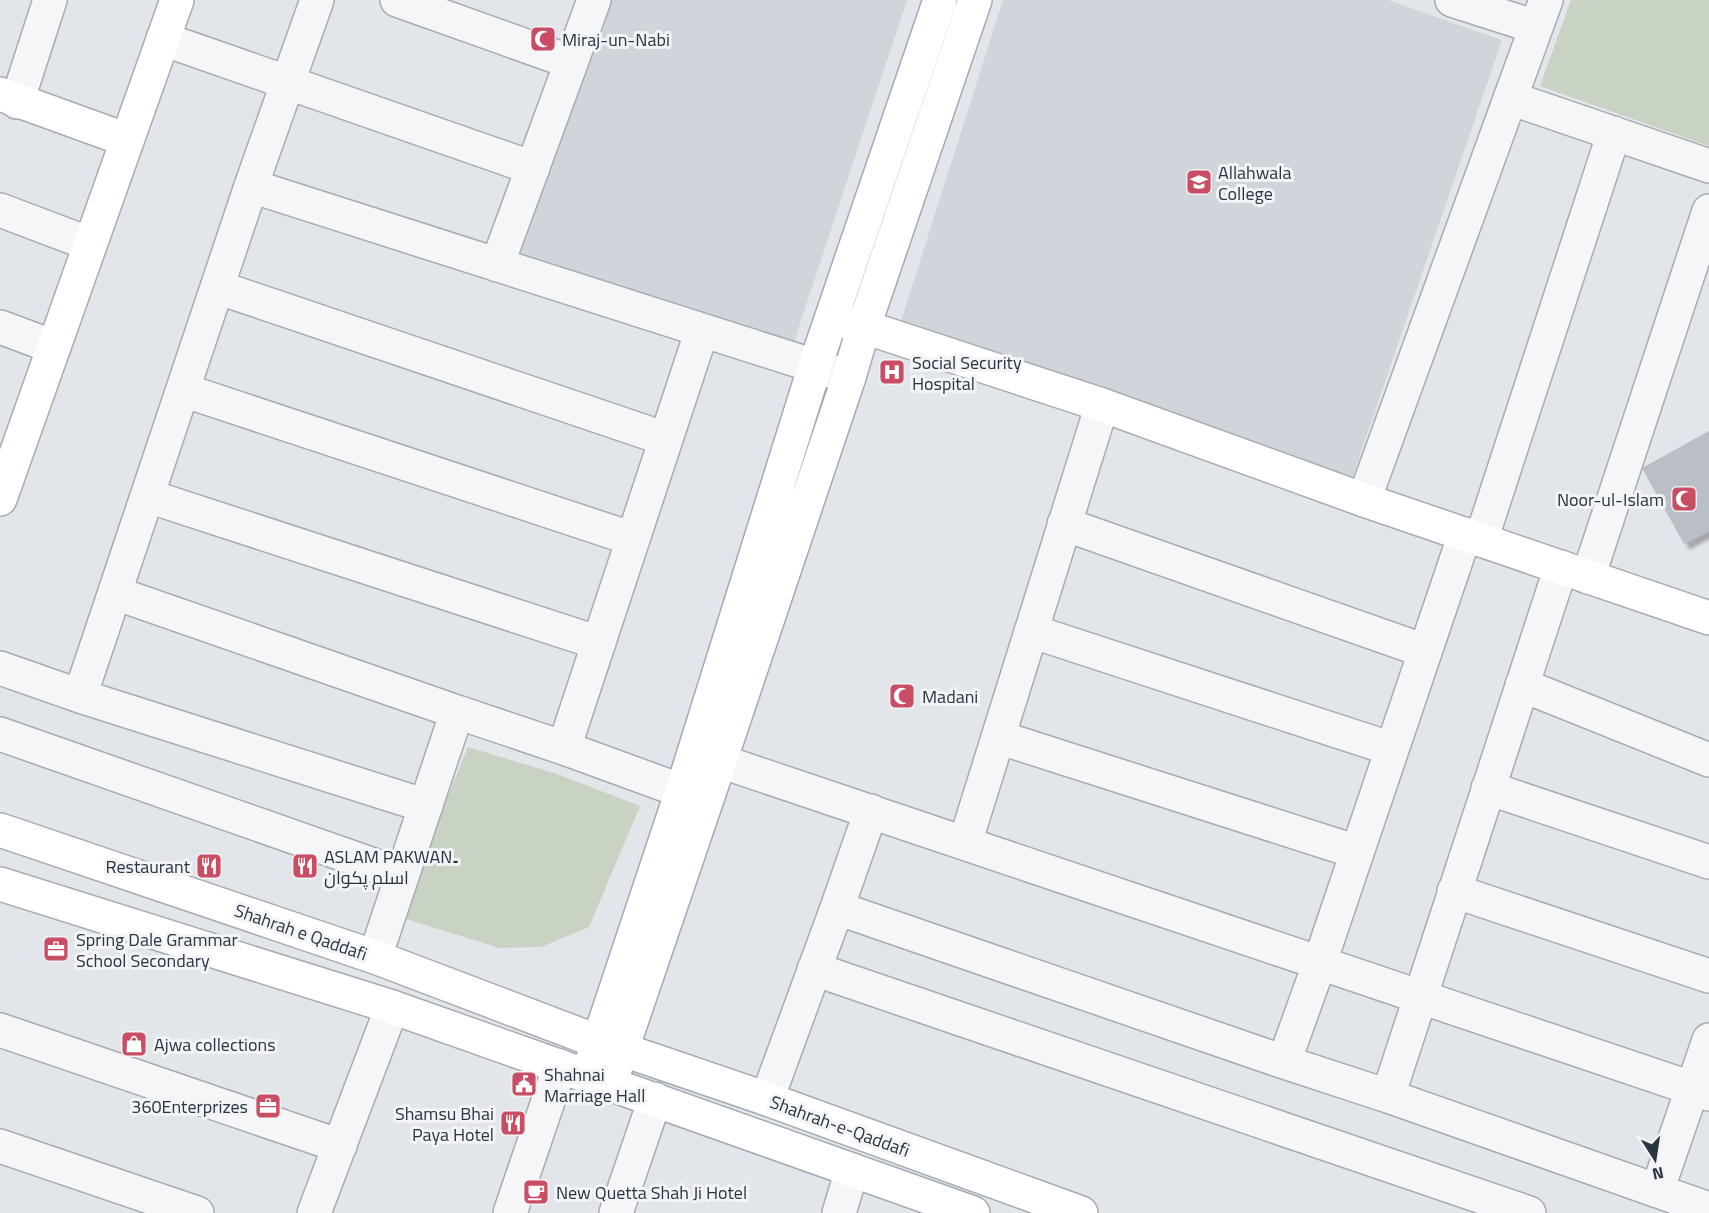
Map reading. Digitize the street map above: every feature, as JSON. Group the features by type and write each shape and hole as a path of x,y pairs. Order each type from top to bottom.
{"main road":[{"path":"0,499 9,446 54,347 177,0"},
{"path":"610,1046 682,791 815,366 940,0"},
{"path":"0,884 392,1007 586,1075 610,1046 720,761 849,377 967,2"},
{"path":"9,98 127,140"},
{"path":"832,316 1102,405 1364,500 1709,618"},
{"name":"Shahrah e Qaddafi","path":"0,830 375,957 610,1046"},
{"name":"Shahrah-e-Qaddafi","path":"610,1046 766,1099 1081,1213"},
{"name":"Shahrah-e-Qaddafi","path":"586,1075 973,1213"}],"street":[{"path":"9,98 50,0"},
{"path":"80,696 251,186 317,0"},
{"path":"397,0 571,62"},
{"path":"497,265 594,0"},
{"path":"1364,500 1541,14 1452,0"},
{"path":"164,39 533,168"},
{"path":"1510,98 1709,166"},
{"path":"1284,1062 1425,651 1473,537 1614,134"},
{"path":"251,186 849,377"},
{"path":"0,210 90,244"},
{"path":"1388,1096 1522,685 1574,572 1709,211"},
{"path":"217,287 666,439"},
{"path":"0,327 54,347"},
{"path":"564,748 702,330"},
{"path":"183,390 633,539"},
{"path":"965,843 1102,405"},
{"path":"148,496 598,643"},
{"path":"1064,524 1425,651"},
{"path":"115,593 682,791"},
{"path":"1031,632 1392,749"},
{"path":"0,668 80,696 426,806"},
{"path":"1522,685 1709,760"},
{"path":"375,957 457,712"},
{"path":"0,734 402,875"},
{"path":"998,737 1357,852"},
{"path":"720,761 1701,1091"},
{"path":"1488,788 1709,862"},
{"path":"766,1099 871,811"},
{"path":"1454,891 1709,976"},
{"path":"837,908 1388,1096 1709,1209"},
{"path":"814,969 1529,1213"},
{"path":"314,1213 392,1007"},
{"path":"0,1030 340,1146"},
{"path":"1657,1191 1701,1091 1709,1040"},
{"path":"510,1213 586,1075"},
{"path":"615,1213 655,1099"},
{"path":"0,1146 197,1213"},
{"path":"839,1213 852,1170"}],"shaded area":[{"path":"605,0 907,0 793,345 518,256"},
{"name":"Allahwala College","path":"1003,0 1388,0 1502,40 1352,478 900,324"}],"green space":[{"path":"1571,0 1709,0 1709,146 1540,86"},
{"path":"468,747 557,774 640,806 589,927 541,947 500,948 406,919 438,820"}],"building":[{"name":"Noor-ul-Islam","path":"1709,431 1709,531 1684,544 1642,468"}],"place":[{"name":"Miraj-un-Nabi","path":"543,39"},
{"name":"Allahwala College","path":"1199,182"},
{"name":"Social Security Hospital","path":"892,372"},
{"name":"Noor-ul-Islam","path":"1684,499"},
{"name":"Madani","path":"902,696"},
{"name":"Restaurant","path":"209,866"},
{"name":"ASLAM PAKWAN۔ اسلم پکوان","path":"305,866"},
{"name":"Spring Dale Grammar School Secondary","path":"56,949"},
{"name":"Ajwa collections","path":"134,1044"},
{"name":"Shahnai Marriage Hall","path":"524,1084"},
{"name":"360Enterprizes","path":"268,1106"},
{"name":"Shamsu Bhai Paya Hotel","path":"513,1123"},
{"name":"New Quetta Shah Ji Hotel","path":"536,1192"}]}
